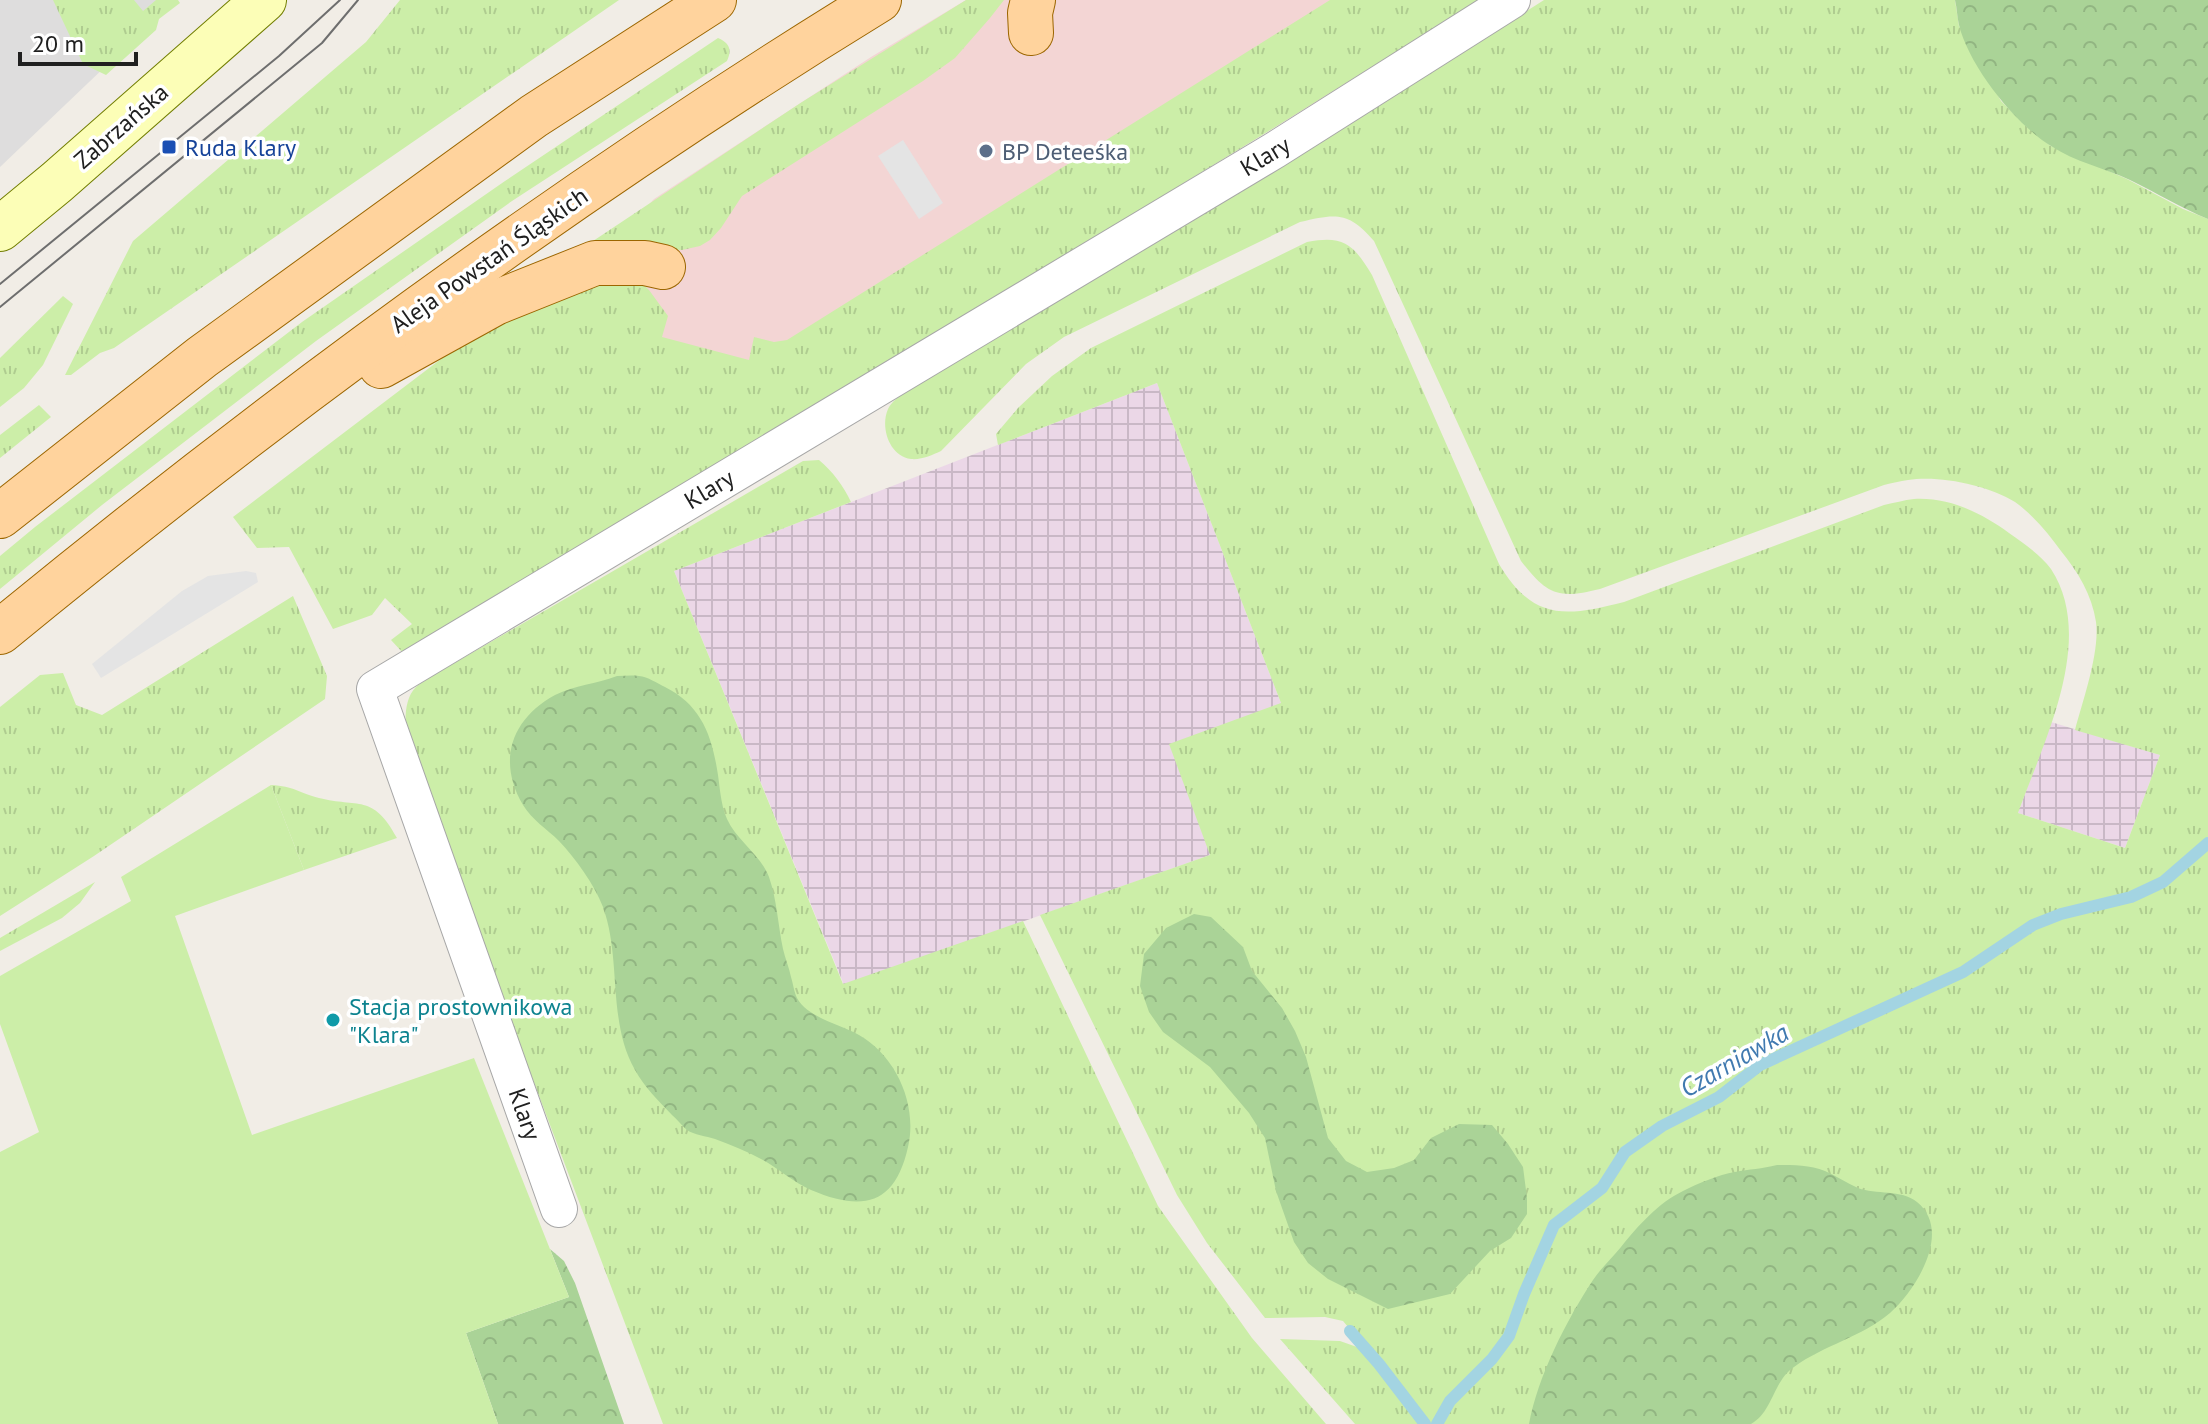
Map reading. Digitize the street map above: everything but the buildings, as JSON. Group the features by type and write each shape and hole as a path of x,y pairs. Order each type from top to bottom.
{"main road":[{"path":"0,516 202,357 534,116 714,0"},
{"name":"Aleja Powstań Śląskich","path":"0,632 228,451 501,248 768,68 879,0"},
{"path":"228,451 495,303 595,263 645,263 663,267"}],"street":[{"name":"Zabrzańska","path":"6,224 264,0"},
{"name":"Klary","path":"559,1209 375,689 1275,150 1512,0"}],"shaded area":[{"path":"0,0 175,0 0,167"},
{"path":"966,0 1478,0 1364,73 797,417 568,292 654,199 871,57"},
{"path":"903,140 943,203 919,219 878,156"},
{"path":"1157,383 1281,703 1210,855 844,985 674,571"},
{"path":"246,571 256,573 258,582 101,678 92,664 182,591 208,576"},
{"path":"2051,722 2160,755 2125,848 2018,813"}],"green space":[{"path":"53,0 134,0 143,11 156,0 178,0 180,3 159,19 156,30 106,75 83,64"},
{"path":"400,0 619,0 114,348 100,353 71,375 65,375 133,241 366,42"},
{"path":"966,0 1004,0 955,58 742,196 710,240 682,250 633,247 566,259 802,102"},
{"path":"1330,0 1478,0 1077,248 403,653 391,640 412,624 385,598 372,615 333,629 289,547 257,548 233,517 495,318 592,282 639,280 668,316 662,337 749,360 754,337 774,342 787,340"},
{"path":"1544,0 1955,0 1959,26 2001,101 2027,127 2051,146 2208,219 2208,1424 1355,1424 1280,1339 1340,1341 1357,1347 1375,1359 1343,1321 1325,1317 1265,1318 1207,1243 1177,1195 1040,915 1210,855 1169,744 1281,703 1157,383 998,445 996,434 1052,376 1091,348 1307,242 1320,240 1346,244 1372,275 1499,564 1512,583 1538,605 1567,612 1624,602 1884,505 1914,499 1940,501 1964,508 1988,519 2026,545 2051,569 2064,597 2069,627 2061,691 2018,813 2125,848 2160,755 2075,730 2096,647 2094,612 2088,593 2073,567 2046,531 2015,502 1963,483 1934,479 1902,481 1600,589 1574,594 1555,592 1539,582 1521,561 1374,241 1357,225 1342,217 1300,222 1064,337 1026,364 941,451 911,459 903,457 892,447 886,432 886,416 891,404 906,391 1383,102"},
{"path":"1955,0 2208,0 2208,219 2130,180 2070,156 2051,146 2023,124 1995,93 1973,58 1959,25"},
{"path":"718,38 729,47 727,61 512,201 316,341 102,505 0,589 0,556 302,322"},
{"path":"63,296 73,304 43,365 24,388 0,407 0,358"},
{"path":"39,405 51,417 0,458 0,435"},
{"path":"819,460 837,479 851,502 674,571 843,984 1023,921 1158,1206 1252,1338 1326,1424 663,1424 408,749 406,708 411,693 432,676 803,461"},
{"path":"293,596 327,676 325,699 0,916 0,707 40,675 63,673 76,705 102,715"},
{"path":"617,676 649,679 677,694 702,720 711,743 727,819 769,877 783,949 797,998 816,1016 872,1044 884,1055 901,1083 910,1115 908,1147 895,1181 874,1198 846,1201 830,1197 804,1187 750,1153 690,1132 652,1094 635,1070 621,1031 609,927 603,907 572,856 523,805 515,789 510,757 519,729 540,705 555,695"},
{"path":"271,785 372,808 397,838 304,870"},
{"path":"271,785 304,870 175,916 252,1135 474,1058 569,1297 466,1333 498,1424 0,1424 0,1152 39,1132 0,1024 0,976 131,901 121,877"},
{"path":"95,882 80,903 62,918 0,951 0,938"},
{"path":"1194,914 1211,917 1243,947 1252,971 1282,1008 1306,1057 1328,1138 1346,1161 1367,1172 1394,1168 1414,1160 1431,1138 1459,1124 1492,1125 1508,1144 1523,1167 1527,1214 1511,1238 1490,1251 1450,1294 1388,1309 1328,1279 1308,1263 1294,1242 1276,1191 1265,1138 1249,1113 1210,1067 1163,1032 1149,1012 1140,986 1144,954 1166,928"},
{"path":"1777,1165 1819,1169 1858,1188 1904,1195 1917,1202 1927,1214 1932,1228 1931,1244 1927,1260 1900,1303 1879,1321 1794,1367 1782,1380 1764,1412 1751,1424 1529,1424 1546,1368 1573,1313 1596,1276 1641,1223 1665,1202 1702,1182 1729,1173"},
{"path":"550,1249 564,1261 575,1283 624,1424 498,1424 466,1333 569,1297"}],"waterway":[{"name":"Czarniawka","path":"1437,1424 1450,1401 1492,1359 1509,1336 1554,1225 1602,1188 1625,1152 1662,1126 1719,1097 1760,1065 1963,972 2033,925 2061,914 2131,897 2163,882 2208,843"},
{"path":"1350,1331 1425,1424"}],"tram line":[{"path":"0,284 279,56 340,0"},
{"path":"0,307 322,43 358,0"}],"place":[{"name":"Ruda Klary","path":"169,147"},
{"name":"BP Deteeśka","path":"986,151"},
{"name":"Stacja prostownikowa \"Klara\"","path":"333,1020"}]}
